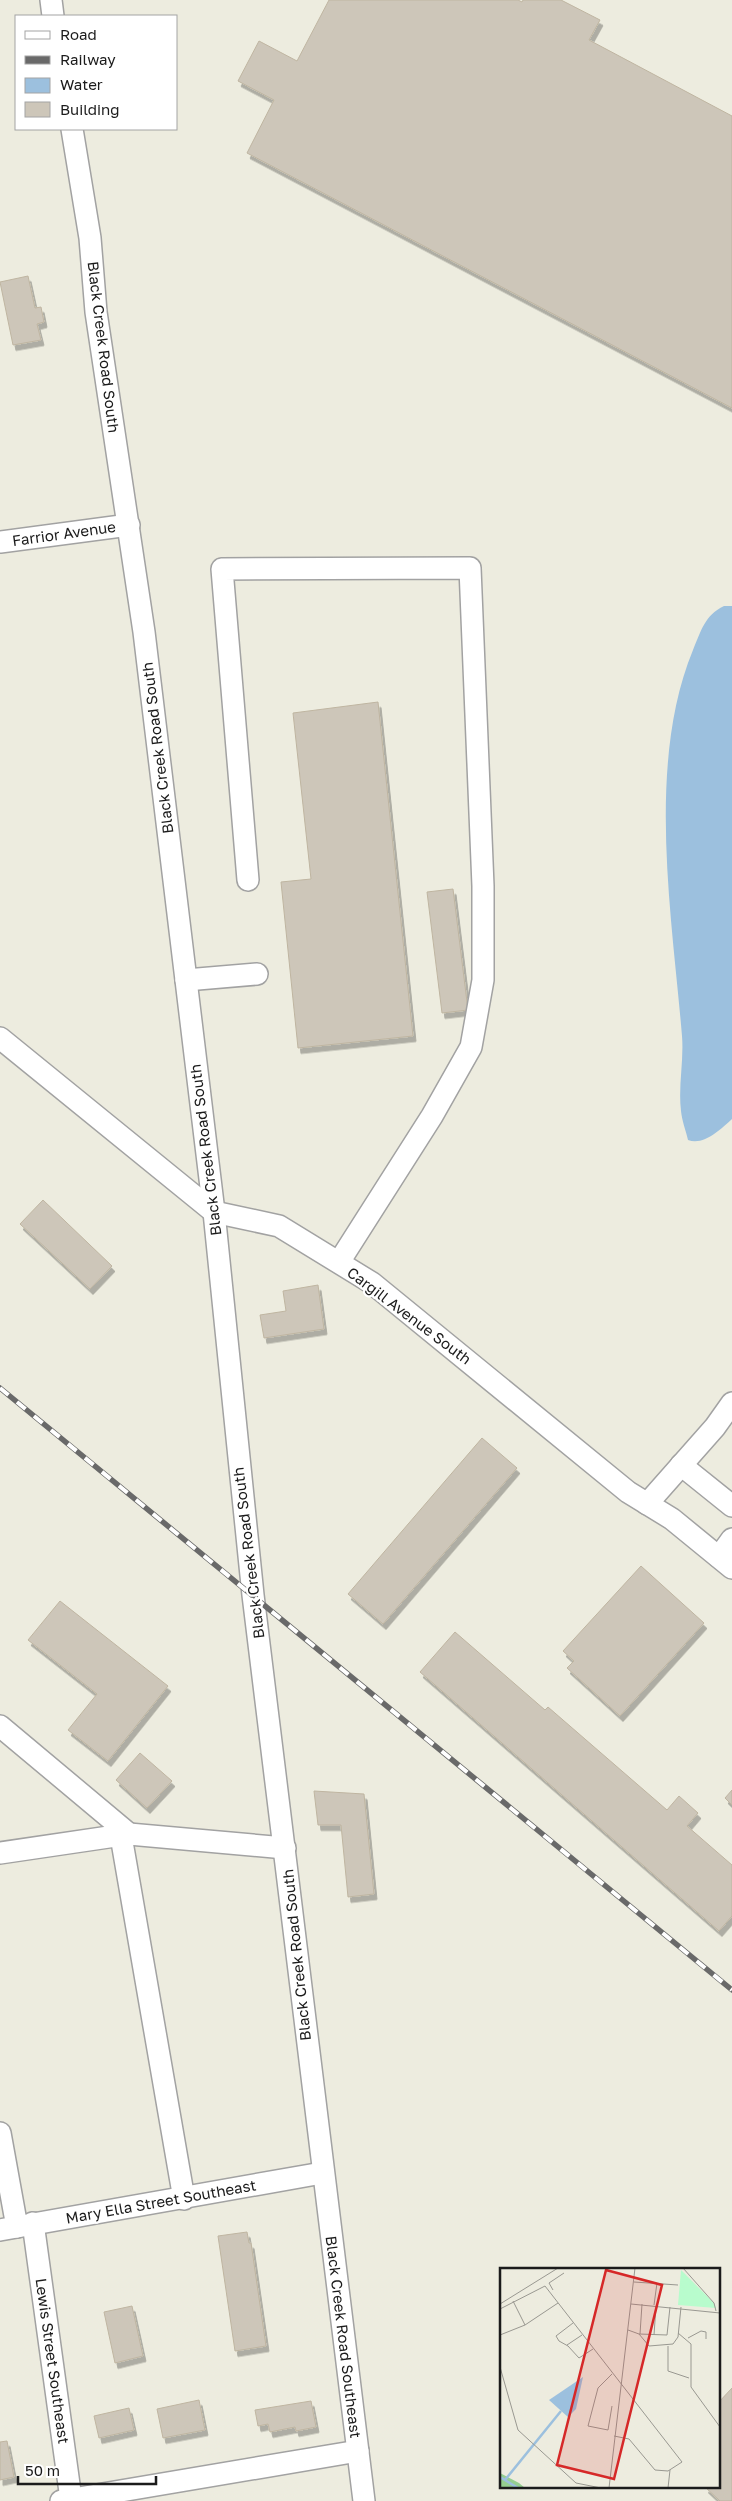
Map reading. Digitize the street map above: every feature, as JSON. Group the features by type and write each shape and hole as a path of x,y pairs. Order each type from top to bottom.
{"street":[{"path":"51,0 53,15"},
{"name":"Black Creek Road South","path":"72,130 90,238 96,312 144,632 214,1212 253,1595 285,1848 322,2174"},
{"name":"Farrior Avenue","path":"0,542 129,525"},
{"path":"248,880 222,568 470,568 483,886 483,980 471,1047 432,1116 338,1262"},
{"path":"186,980 257,974"},
{"name":"Cargill Avenue South","path":"0,1038 214,1212 279,1226 372,1283 628,1492 672,1519 726,1563"},
{"path":"647,1504 715,1427 732,1403"},
{"path":"681,1465 732,1506"},
{"path":"726,1563 732,1539"},
{"path":"0,1726 125,1835 184,2199"},
{"path":"0,1853 125,1835 285,1848"},
{"name":"Lewis Street Southeast","path":"0,2134 66,2500"},
{"name":"Mary Ella Street Southeast","path":"17,2227 322,2174"},
{"name":"Black Creek Road Southeast","path":"322,2174 364,2501"},
{"path":"66,2500 358,2450"}],"water":[{"path":"724,606 732,606 732,1119 712,1136 700,1141 694,1141 688,1140 681,1111 682,1036 669,891 666,791 670,742 679,694 701,630 712,614"}],"building":[{"path":"329,0 518,0 522,2 523,0 561,0 600,20 589,40 732,116 732,408 247,153 274,100 238,81 259,41 297,61"},
{"path":"28,276 35,308 41,307 44,322 37,324 41,340 13,345 0,282"},
{"path":"378,702 413,1036 298,1048 281,882 311,879 293,713"},
{"path":"453,889 468,1010 442,1013 427,892"},
{"path":"43,1200 112,1266 90,1289 20,1224"},
{"path":"318,1285 324,1329 264,1338 260,1315 286,1311 283,1291"},
{"path":"482,1438 517,1468 383,1624 348,1594"},
{"path":"641,1566 704,1623 620,1716 567,1668 574,1661 563,1651"},
{"path":"60,1601 168,1686 108,1761 68,1730 97,1694 28,1640"},
{"path":"455,1632 545,1710 548,1707 667,1810 679,1796 698,1813 687,1826 732,1865 732,1916 719,1931 420,1672"},
{"path":"140,1753 172,1781 147,1808 116,1780"},
{"path":"732,1790 732,1805 725,1798"},
{"path":"314,1791 364,1794 374,1894 348,1897 341,1825 318,1825"},
{"path":"247,2232 249,2243 251,2243 266,2346 235,2351 218,2236"},
{"path":"132,2306 143,2356 115,2363 104,2312"},
{"path":"732,2388 732,2501 720,2501 706,2488 720,2488 720,2401"},
{"path":"199,2400 205,2430 163,2438 157,2409"},
{"path":"311,2401 316,2427 296,2431 295,2427 270,2432 268,2424 258,2426 255,2410"},
{"path":"129,2408 134,2430 99,2438 94,2416"},
{"path":"7,2441 14,2477 0,2480 0,2442"}],"railway":[{"path":"0,1388 732,1990"}]}
